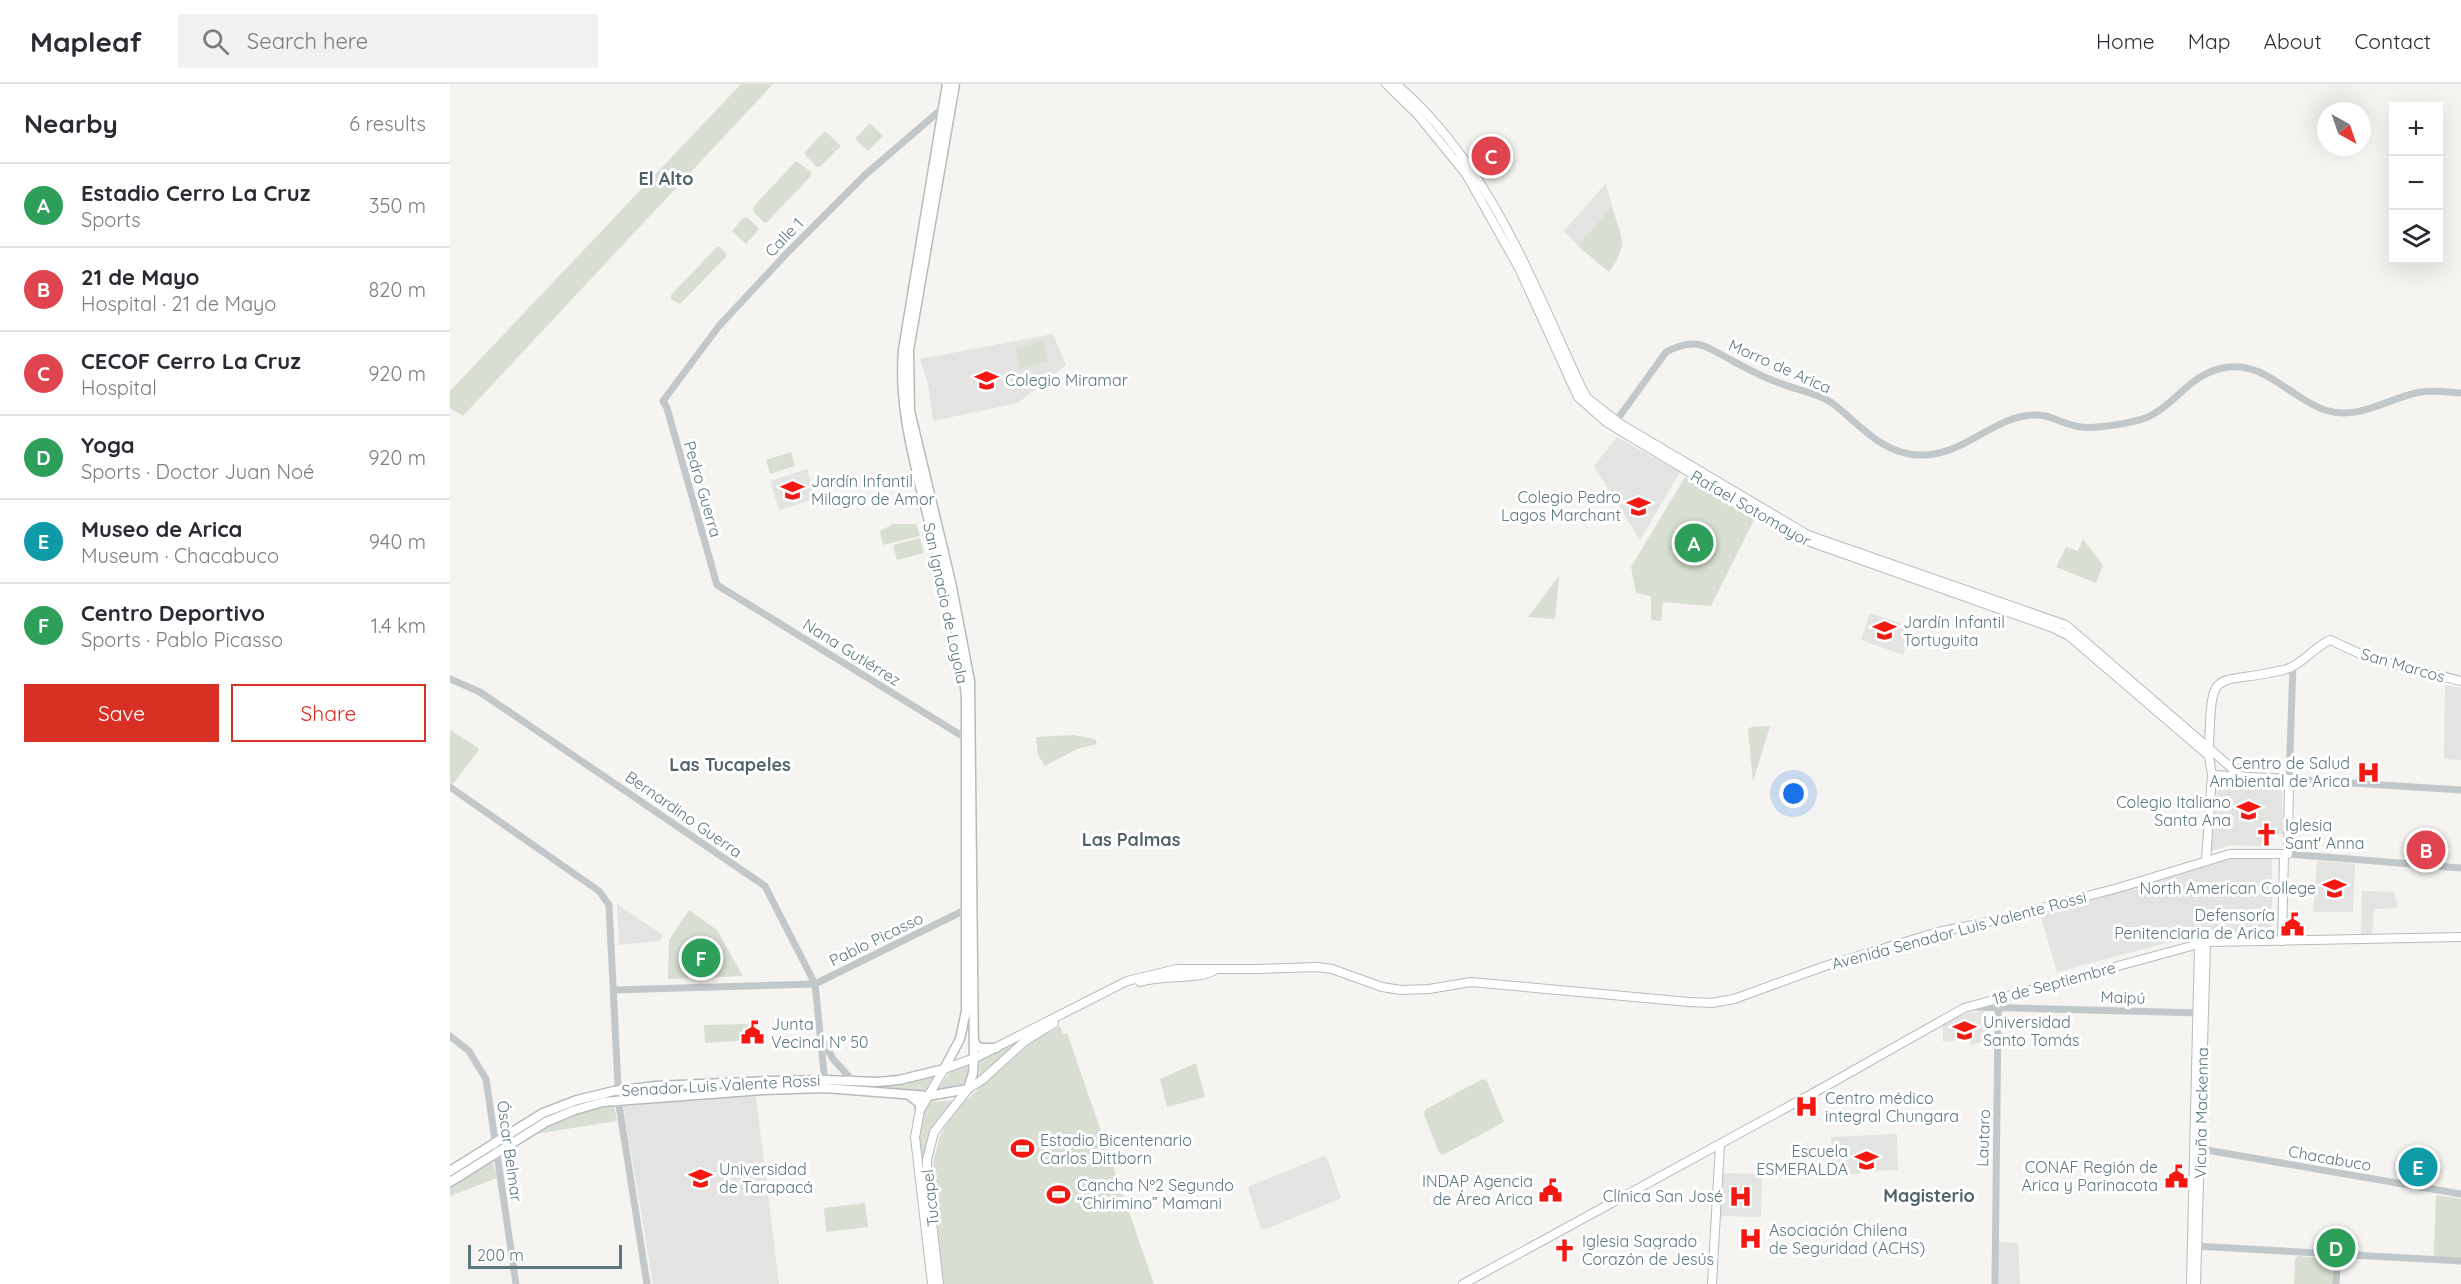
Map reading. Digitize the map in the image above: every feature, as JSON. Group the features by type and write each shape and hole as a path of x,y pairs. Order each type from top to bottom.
{"main road":[{"name":"San Ignacio de Loyola","path":"947,84 947,108"},
{"name":"San Ignacio de Loyola","path":"928,1096 960,1039 966,1011 969,740 962,666 945,583 907,431 901,383 903,350 947,108 955,84"},
{"name":"Rafael Sotomayor","path":"1386,84 1418,115 1460,166 1515,259 1578,397 1614,424 1808,535 2066,625 2241,776"},
{"name":"Rafael Sotomayor","path":"1396,84 1425,113 1468,165 1519,252 1583,392 1614,424"},
{"name":"San Marcos","path":"2205,747 2211,701 2216,686 2220,682 2235,677 2283,670 2330,640 2369,658 2461,681"},
{"name":"Rafael Sotomayor","path":"2205,747 2212,775"},
{"path":"2206,860 2212,775 2289,778 2282,940"},
{"name":"Avenida Senador Luis Valente Rossi","path":"974,1059 1127,981 1170,969 1317,967 1332,969 1382,987 1401,990 1420,990 1471,982 1712,1003 1734,999 1825,966 1938,932 2118,888 2206,860 2244,852 2286,854"},
{"name":"San Ignacio de Loyola","path":"968,908 974,1059 968,1089"},
{"name":"18 de Septiembre","path":"1463,1284 1970,1006 2203,943 2461,937"},
{"name":"Vicuña Mackenna","path":"2196,1284 2203,943"},
{"name":"Avenida Senador Luis Valente Rossi","path":"968,1089 1040,1032 1113,993 1146,980 1175,976 1205,976 1215,970"},
{"path":"972,1036 976,1046 996,1048"},
{"name":"Senador Luis Valente Rossi","path":"450,1170 543,1113 576,1100 674,1091 825,1084 852,1080 899,1080 974,1059"},
{"name":"Senador Luis Valente Rossi","path":"825,1084 928,1096 968,1089"},
{"name":"Tucapel","path":"939,1284 927,1160 934,1132 968,1089"},
{"path":"909,1094 917,1100 920,1110"},
{"name":"Senador Luis Valente Rossi","path":"450,1182 538,1126 564,1114 619,1095"},
{"name":"Tucapel","path":"928,1096 920,1110 915,1150 932,1284"},
{"path":"1712,1284 1720,1144"},
{"path":"1705,1152 1714,1161 1718,1170"},
{"name":"Vicuña Mackenna","path":"2191,1284 2195,1246"}],"street":[{"name":"Calle 1","path":"663,401 719,326 788,252 857,182 947,108"},
{"name":"Morro de Arica","path":"1614,424 1666,352 1676,346 1686,344 1703,345 1772,380 1820,397 1875,440 1902,452 1918,455 1945,452 1961,447 2022,416 2045,415 2080,428 2141,419 2157,411 2200,378 2224,367 2250,369 2270,376 2310,403 2325,410 2343,413 2358,413 2422,392 2461,393"},
{"name":"Pedro Guerra","path":"663,401 667,408 717,585"},
{"name":"Nana Gutiérrez","path":"717,585 969,740"},
{"path":"2293,665 2289,778 2461,790"},
{"name":"Bernardino Guerra","path":"450,679 480,692 765,886 815,984 825,1084"},
{"path":"450,787 605,898 610,912 619,1095 647,1284"},
{"path":"2286,854 2461,868"},
{"name":"Pablo Picasso","path":"614,990 815,984 968,908"},
{"name":"Pablo Picasso","path":"791,983 802,979 808,971"},
{"path":"1998,1008 2007,996"},
{"name":"Maipú","path":"1970,1006 2200,1013"},
{"name":"Lautaro","path":"1995,1284 1998,1008"},
{"name":"Óscar Belmar","path":"450,1036 469,1051 484,1074 516,1284"},
{"name":"Bernardino Guerra","path":"820,1036 834,1059 852,1080"},
{"name":"Chacabuco","path":"2197,1148 2461,1194"},
{"path":"2195,1246 2461,1261"},
{"path":"2336,1284 2338,1254"}],"shaded area":[{"path":"741,84 773,84 463,416 450,408 450,391"},
{"path":"870,123 883,136 868,151 855,139"},
{"path":"825,131 841,146 820,167 817,167 805,152"},
{"path":"796,161 811,172 811,176 764,223 753,211 754,206"},
{"path":"1606,183 1612,206 1578,246 1564,231"},
{"path":"1612,206 1621,233 1622,247 1609,272 1578,246"},
{"path":"743,218 748,218 759,229 746,244 732,231"},
{"path":"718,246 726,253 726,257 680,304 671,299 671,295"},
{"name":"Colegio Miramar","path":"1053,334 1066,365 1018,403 933,421 928,384 920,359"},
{"path":"1043,341 1048,361 1020,369 1015,349"},
{"name":"Colegio Pedro Lagos Marchant","path":"1617,437 1680,472 1640,540 1594,466"},
{"path":"791,452 795,466 770,474 766,460"},
{"name":"Jardín Infantil Milagro de Amor","path":"807,469 816,499 779,510 770,481"},
{"path":"1685,477 1754,520 1711,606 1663,602 1661,621 1651,620 1651,596 1636,593 1631,567"},
{"path":"893,524 916,524 920,536 883,545 880,531"},
{"path":"920,538 924,553 897,560 893,545"},
{"path":"2083,539 2103,565 2096,583 2056,567 2066,547 2078,551"},
{"path":"1559,576 1555,619 1528,617"},
{"name":"Jardín Infantil Tortuguita","path":"1870,613 1902,624 1909,639 1903,655 1861,640"},
{"path":"2445,685 2461,688 2461,760 2444,759"},
{"path":"1770,726 1753,782 1748,730 1751,727"},
{"path":"450,730 479,750 453,784 450,782"},
{"path":"1074,735 1095,739 1097,744 1077,749 1045,766 1038,755 1036,737"},
{"name":"Colegio Italiano Santa Ana","path":"2218,782 2282,785 2283,834 2272,835 2271,847 2231,845 2211,851"},
{"path":"2244,856 2272,859 2272,928 2268,932 2200,934 2057,972 2038,907 2219,858"},
{"name":"North American College","path":"2317,861 2355,864 2353,912 2313,912"},
{"path":"2362,891 2395,892 2397,901 2397,908 2374,909 2372,936 2361,935"},
{"path":"617,904 663,935 659,941 619,945"},
{"path":"689,910 717,930 743,976 668,979 669,940"},
{"name":"Universidad Santo Tomás","path":"1984,1011 1988,1041 1970,1045 1969,1039 1943,1042 1943,1024 1965,1014"},
{"path":"748,1024 749,1040 705,1043 704,1025"},
{"name":"Estadio Bicentenario Carlos Dittborn","path":"1060,1026 1063,1034 1067,1033 1154,1284 942,1284 933,1163 940,1135 957,1108 1034,1040"},
{"path":"1028,1034 979,1079 980,1060"},
{"path":"1196,1063 1205,1097 1167,1107 1160,1079"},
{"path":"966,1065 970,1069 969,1076 960,1087 938,1091 951,1071"},
{"path":"937,1075 928,1092 830,1085 833,1083 890,1085"},
{"path":"1483,1079 1487,1081 1504,1122 1443,1155 1439,1152 1424,1115 1426,1109"},
{"name":"Universidad de Tarapacá","path":"756,1096 779,1284 653,1284 623,1105"},
{"path":"956,1100 934,1128 926,1151 925,1191 933,1245 919,1172 919,1134 922,1117 929,1102"},
{"path":"614,1105 617,1121 535,1134 573,1116"},
{"name":"Escuela ESMERALDA","path":"1897,1134 1898,1170 1873,1171 1873,1166 1860,1166 1860,1174 1838,1175 1832,1154 1831,1137"},
{"path":"1324,1156 1327,1158 1341,1198 1264,1230 1261,1229 1248,1187"},
{"path":"492,1158 497,1178 450,1196 450,1186"},
{"name":"Clínica San José","path":"1721,1173 1762,1174 1761,1217 1720,1216"},
{"path":"2436,1195 2461,1199 2461,1258 2437,1257 2434,1254"},
{"path":"865,1203 868,1227 826,1232 824,1208"},
{"path":"1998,1242 2018,1243 2020,1284 1999,1284"},
{"path":"2298,1256 2333,1260 2333,1284 2294,1284 2295,1260"}],"place":[{"name":"CECOF Cerro La Cruz","path":"1491,156"},
{"name":"Colegio Miramar","path":"987,380"},
{"name":"Jardín Infantil Milagro de Amor","path":"793,490"},
{"name":"Colegio Pedro Lagos Marchant","path":"1639,506"},
{"name":"Estadio Cerro La Cruz","path":"1694,543"},
{"name":"Jardín Infantil Tortuguita","path":"1885,631"},
{"name":"Centro de Salud Ambiental de Arica","path":"2368,772"},
{"name":"Colegio Italiano Santa Ana","path":"2249,811"},
{"name":"Iglesia Sant' Anna","path":"2267,834"},
{"name":"21 de Mayo","path":"2426,850"},
{"name":"North American College","path":"2334,888"},
{"name":"Defensoría Penitenciaria de Arica","path":"2293,924"},
{"name":"Centro Deportivo","path":"701,958"},
{"name":"Universidad Santo Tomás","path":"1965,1031"},
{"name":"Junta Vecinal N° 50","path":"753,1033"},
{"name":"Centro médico integral Chungara","path":"1807,1107"},
{"name":"Estadio Bicentenario Carlos Dittborn","path":"1022,1149"},
{"name":"Escuela ESMERALDA","path":"1866,1160"},
{"name":"Museo de Arica","path":"2418,1167"},
{"name":"CONAF Región de Arica y Parinacota","path":"2176,1176"},
{"name":"Universidad de Tarapacá","path":"701,1178"},
{"name":"INDAP Agencia de Área Arica","path":"1551,1190"},
{"name":"Cancha Nº2 Segundo “Chirimino” Mamani","path":"1059,1194"},
{"name":"Clínica San José","path":"1741,1196"},
{"name":"Asociación Chilena de Seguridad (ACHS)","path":"1751,1239"},
{"name":"Yoga","path":"2336,1248"},
{"name":"Iglesia Sagrado Corazón de Jesús","path":"1564,1250"}],"district":[{"name":"El Alto","path":"666,179"},
{"name":"Las Tucapeles","path":"730,765"},
{"name":"Las Palmas","path":"1131,840"},
{"name":"Magisterio","path":"1929,1196"}]}
